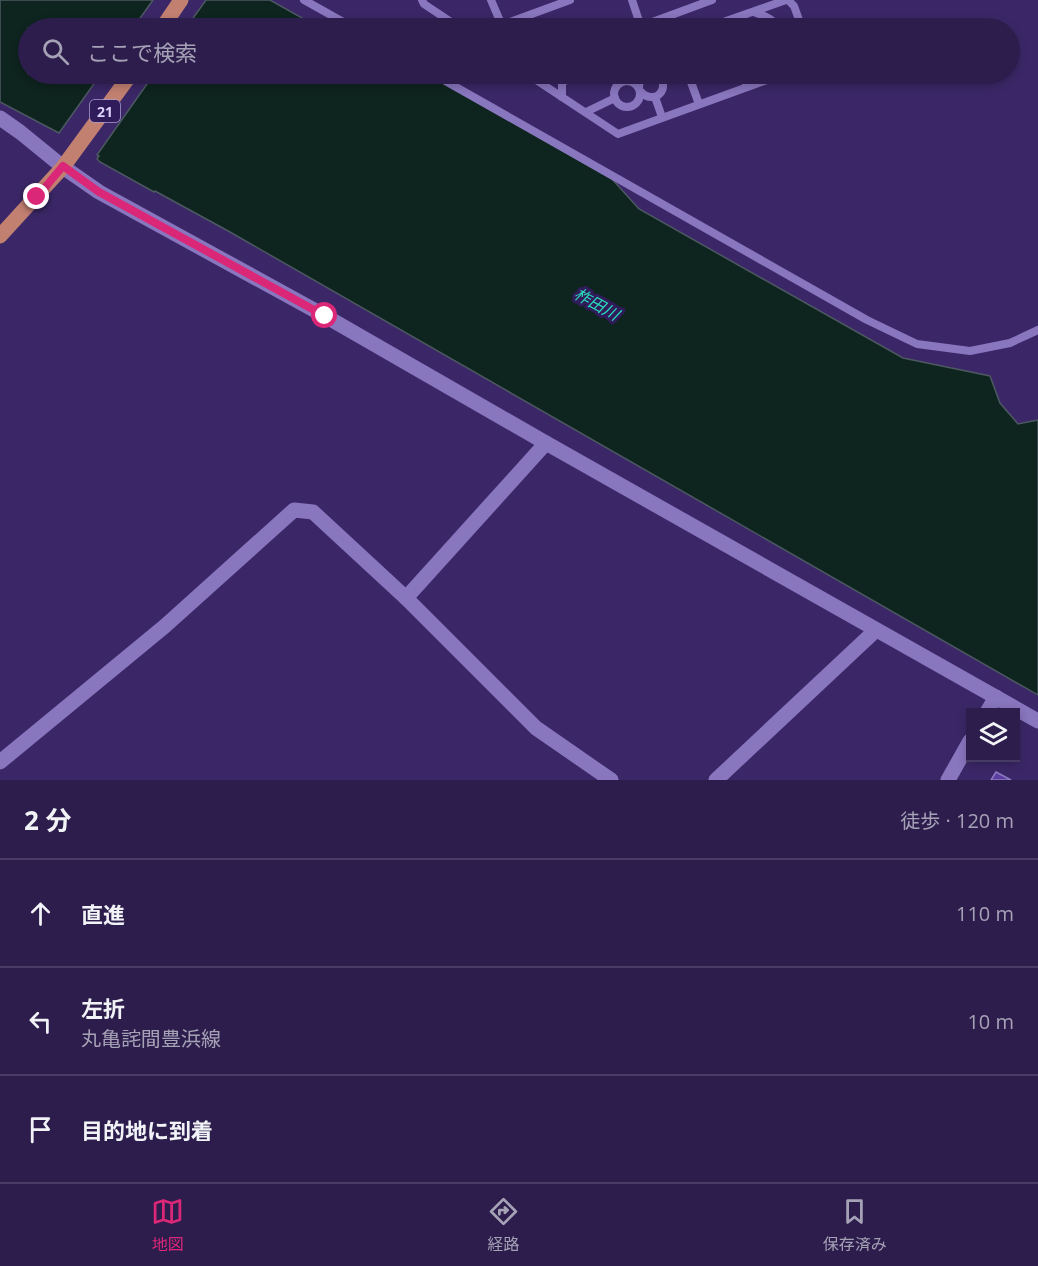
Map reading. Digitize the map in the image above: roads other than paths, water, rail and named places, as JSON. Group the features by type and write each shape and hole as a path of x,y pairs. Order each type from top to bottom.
{"main road":[{"path":"169,18 181,0"},
{"name":"21","path":"0,236 78,148 124,84"}],"street":[{"path":"0,118 99,192 325,316 1038,721"},
{"path":"406,598 546,443"},
{"path":"0,762 165,627 294,510 313,512 406,598 536,728 611,780"},
{"path":"716,780 876,630"},
{"path":"989,708 996,697"},
{"path":"948,780 966,748"}],"lane":[{"path":"304,0 336,18"},
{"path":"422,0 424,4 445,18"},
{"path":"491,0 497,18"},
{"path":"525,18 570,0"},
{"path":"632,0 636,18"},
{"path":"662,18 698,2 712,0"},
{"path":"741,18 787,0 794,6 798,18"},
{"path":"754,12 769,18"},
{"path":"451,84 867,320 917,344 970,351 1010,343 1038,330"},
{"path":"542,84 618,134 755,84"},
{"path":"562,84 562,97"},
{"path":"619,84 615,90 615,98 621,105 629,106 639,99 640,84"},
{"path":"635,84 645,96 655,97 659,95 663,84"},
{"path":"692,84 699,104"},
{"path":"655,97 662,117"},
{"path":"586,112 615,98"}],"water":[{"path":"0,0 153,0 140,18 18,18 18,84 94,84 59,133 0,102"},
{"path":"206,0 270,0 302,18 193,18"},
{"name":"柞田川","path":"147,84 446,84 612,179 639,209 903,358 990,376 1000,403 1018,424 1038,420 1038,695 230,232 100,162 97,155"}]}
